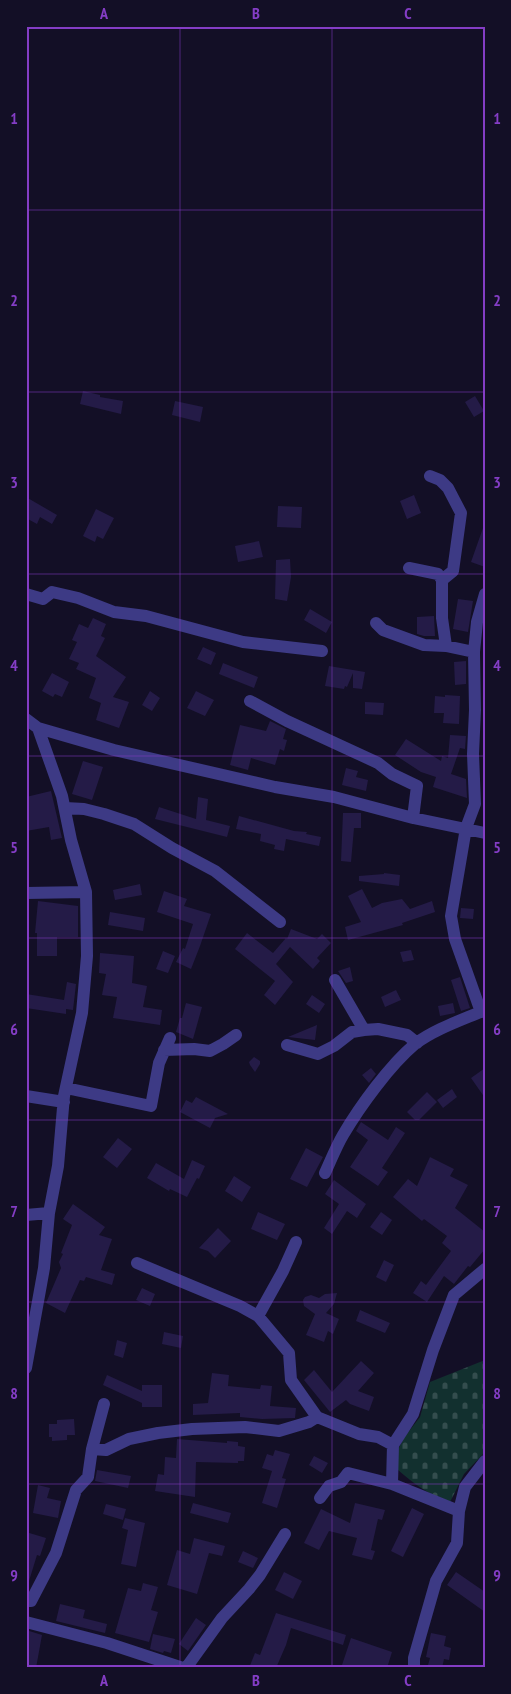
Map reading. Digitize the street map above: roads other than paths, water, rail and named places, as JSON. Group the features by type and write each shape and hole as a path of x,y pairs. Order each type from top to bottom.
{"street":[{"path":"430,476 440,480 448,488 461,513 453,572 442,580"},
{"path":"409,568 438,574 442,580 442,618 446,646"},
{"path":"26,594 42,600 52,592 78,598 114,612 146,616 243,642 322,651"},
{"path":"325,1173 342,1135 384,1077 417,1043 449,1025 483,1011 455,939 451,916 466,828 475,804 473,754 480,709 478,622 485,594"},
{"path":"376,623 382,630 424,646 446,646 480,653"},
{"path":"250,701 378,763 392,774 417,786 413,818"},
{"path":"26,719 38,728 114,750 275,787 334,797 413,818 485,833"},
{"path":"26,1368 44,1268 49,1213 58,1166 64,1102 82,1012 88,956 86,892 71,840 62,796 38,728"},
{"path":"65,808 84,809 134,824 172,848 215,871 280,922"},
{"path":"26,893 86,892"},
{"path":"335,980 364,1030"},
{"path":"287,1045 318,1054 334,1046 352,1032 378,1029 407,1036 417,1043"},
{"path":"164,1050 194,1049 210,1051 236,1035"},
{"path":"66,1088 151,1106 159,1063 170,1038"},
{"path":"26,1096 64,1102"},
{"path":"26,1215 49,1213"},
{"path":"258,1316 296,1242"},
{"path":"137,1263 240,1306 258,1316 289,1353 291,1380 317,1417 359,1434 378,1437 393,1445"},
{"path":"392,1484 393,1445 413,1414 433,1350 454,1295 485,1269"},
{"path":"26,1601 31,1601 56,1553 76,1490 88,1477 92,1449 104,1404"},
{"path":"92,1449 106,1450 129,1438 192,1429 245,1427 279,1431 309,1422 317,1417"},
{"path":"414,1668 414,1658 436,1581 457,1543 459,1511 465,1487 485,1461"},
{"path":"320,1498 329,1486 341,1482 348,1473 392,1484 459,1511"},
{"path":"26,1622 107,1643 185,1668 222,1618 260,1575 285,1534"}]}
